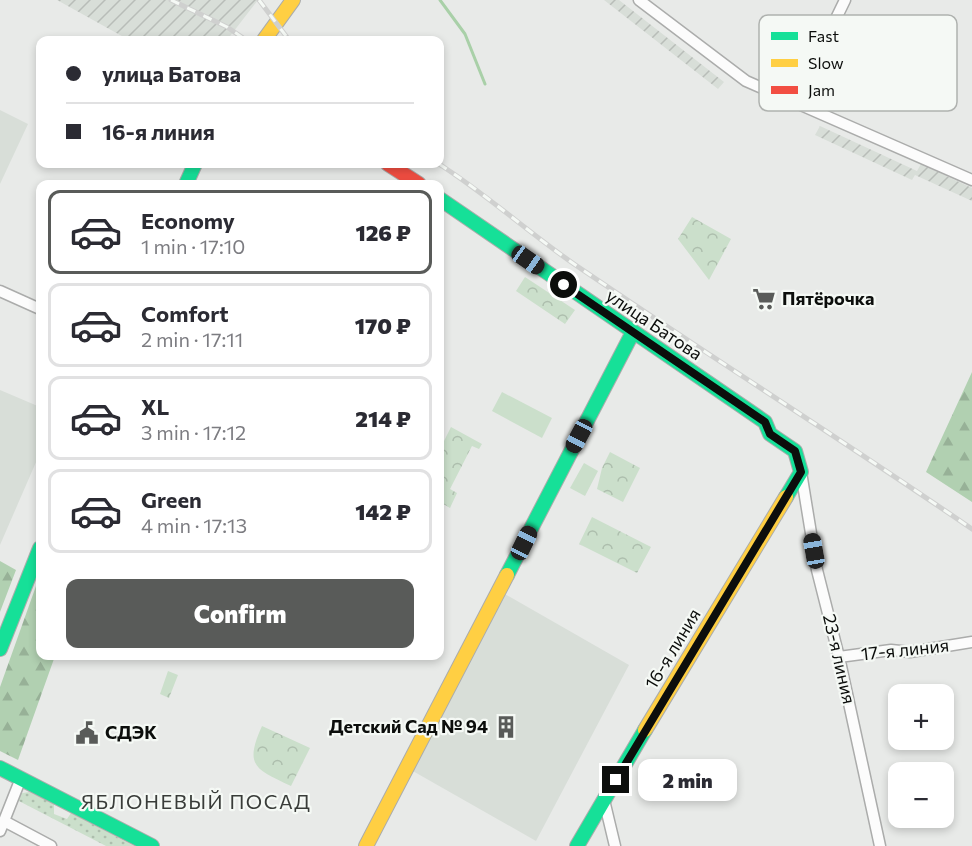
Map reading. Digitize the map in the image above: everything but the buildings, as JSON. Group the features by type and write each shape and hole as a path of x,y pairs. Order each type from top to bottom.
{"street":[{"path":"267,36 293,0"},
{"path":"639,0 746,81 759,87"},
{"path":"838,15 845,0"},
{"path":"813,111 972,180"},
{"path":"394,168 413,180"},
{"name":"улица Батова","path":"444,202 765,422 770,434 795,451 801,472"},
{"path":"0,291 36,307"},
{"path":"366,846 633,332"},
{"name":"23-я линия","path":"801,472 818,570 880,846"},
{"name":"16-я линия","path":"578,846 801,472"},
{"path":"0,649 36,558"},
{"name":"17-я линия","path":"839,657 891,650 910,652 972,642"},
{"path":"0,768 152,846"},
{"path":"21,778 2,826 51,846"},
{"path":"604,800 615,846"}],"shaded area":[{"path":"57,0 258,0 230,36 122,36"},
{"path":"604,0 619,0 724,82 718,89"},
{"path":"0,110 28,124 0,184"},
{"path":"820,126 917,171 921,164 972,188 972,201 915,175 912,180 815,135"},
{"path":"0,390 36,405 36,462 0,545"},
{"path":"503,593 629,665 536,841 411,770"}],"green space":[{"path":"692,217 731,239 709,280 678,239"},
{"path":"525,277 575,310 565,324 516,291"},
{"path":"972,372 972,502 926,472"},
{"path":"502,392 552,418 542,438 492,411"},
{"path":"451,427 482,444 479,449 472,446 450,489 457,493 450,508 444,504 444,441"},
{"path":"610,452 640,468 623,502 597,489 602,468"},
{"path":"584,463 598,471 585,496 570,488"},
{"path":"592,517 651,547 637,573 579,544"},
{"path":"0,561 16,570 0,612"},
{"path":"36,586 36,660 54,660 18,760 0,751 0,687"},
{"path":"168,671 178,675 169,698 160,694"},
{"path":"262,726 310,748 291,786 269,775 256,765 254,750"},
{"path":"29,792 54,804 54,814 67,819 71,813 134,846 106,846 15,799 17,794"}],"waterway":[{"path":"440,0 465,34 485,84"}],"railway":[{"path":"171,0 227,27 240,36"},
{"path":"259,0 286,36"},
{"path":"444,168 574,264 972,529"}],"traffic: fast":[{"path":"188,180 193,168"},
{"path":"444,202 765,422 770,434 795,451 801,472 786,497"},
{"path":"507,575 633,332"},
{"path":"0,649 36,558"},
{"path":"577,846 645,730"},
{"path":"0,768 152,846"}],"traffic: slow":[{"path":"267,36 293,0"},
{"path":"645,730 786,497"},
{"path":"366,846 507,575"}],"traffic: jam":[{"path":"394,168 413,180"}],"place":[{"name":"Пятёрочка","path":"764,299"},
{"name":"Детский Сад № 94","path":"506,727"},
{"name":"СДЭК","path":"87,733"}],"district":[{"name":"ЯБЛОНЕВЫЙ ПОСАД","path":"196,802"}],"route":[{"path":"564,285 765,422 770,434 795,451 801,472 616,780"}]}
